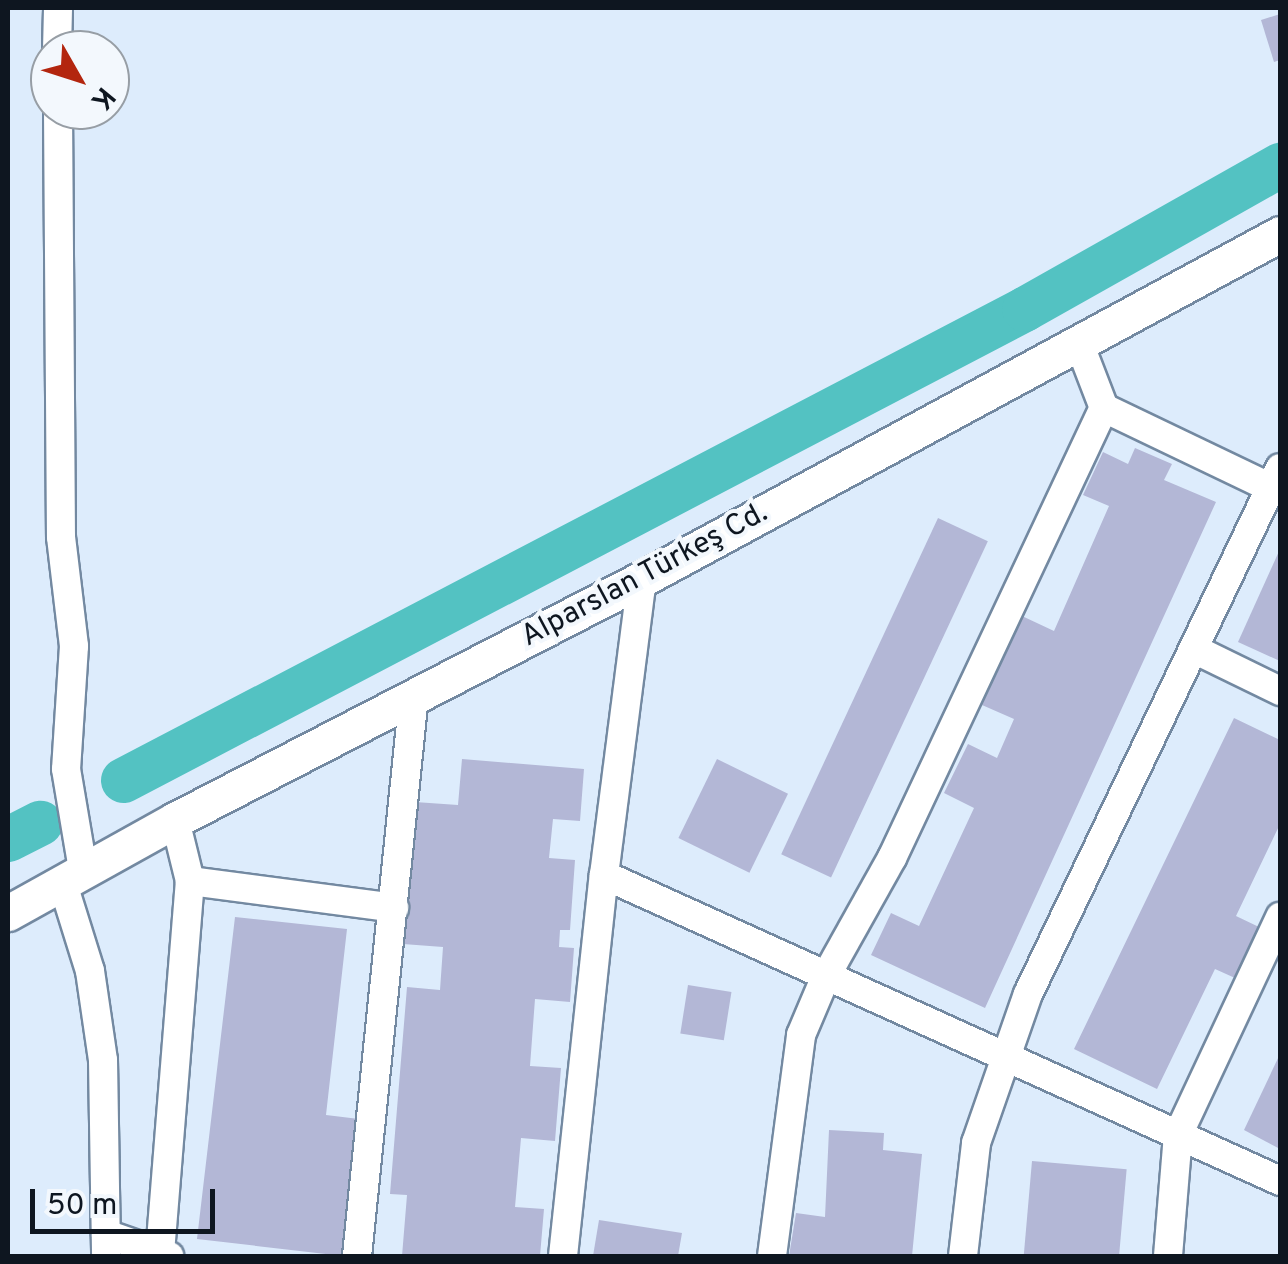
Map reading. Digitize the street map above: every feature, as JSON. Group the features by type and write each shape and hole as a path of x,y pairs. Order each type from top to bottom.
{"street":[{"path":"58,130 62,537 74,646 66,768 72,875 103,1060 106,1245 164,1255 190,881 175,820"},
{"name":"Alparslan Türkeş Cd.","path":"8,913 175,820 642,580 1280,234"},
{"path":"772,1256 801,1035 826,976 892,858 1104,408 1079,343"},
{"path":"963,1256 976,1143 1028,994 1276,478 1104,408"},
{"path":"563,1256 604,876 642,580"},
{"path":"1194,648 1280,690"},
{"path":"358,1256 414,695"},
{"path":"604,876 1280,1182"},
{"path":"190,881 394,908"},
{"path":"1168,1256 1178,1135 1280,917"}],"building":[{"path":"1280,14 1280,60 1274,62 1261,20"},
{"path":"1135,448 1172,464 1164,480 1216,502 985,1008 871,955 891,913 919,926 974,808 944,793 968,744 997,758 1014,719 982,705 1022,616 1054,631 1109,506 1083,495 1103,452 1128,464"},
{"path":"938,518 988,541 831,877 781,854"},
{"path":"1280,549 1280,661 1238,642"},
{"path":"1234,718 1280,740 1280,824 1236,916 1259,927 1235,978 1215,969 1157,1089 1074,1049"},
{"path":"462,759 584,769 580,821 553,819 549,858 575,860 570,930 560,930 559,947 574,948 570,1002 535,999 530,1066 561,1068 555,1141 521,1138 515,1207 544,1209 540,1256 402,1256 407,1195 390,1194 407,987 440,990 443,947 403,944 415,802 458,805"},
{"path":"717,759 788,794 749,873 678,838"},
{"path":"235,917 347,929 326,1115 359,1119 343,1256 197,1239"},
{"path":"688,985 731,992 724,1040 680,1033"},
{"path":"1280,1054 1280,1149 1244,1130"},
{"path":"829,1130 884,1133 883,1150 922,1154 912,1256 789,1256 796,1213 825,1217"},
{"path":"1032,1161 1127,1169 1119,1256 1024,1256"},
{"path":"599,1220 682,1233 678,1256 593,1256"}],"waterway":[{"path":"123,780 1024,309 1280,165"},
{"path":"8,839 40,823"}]}
